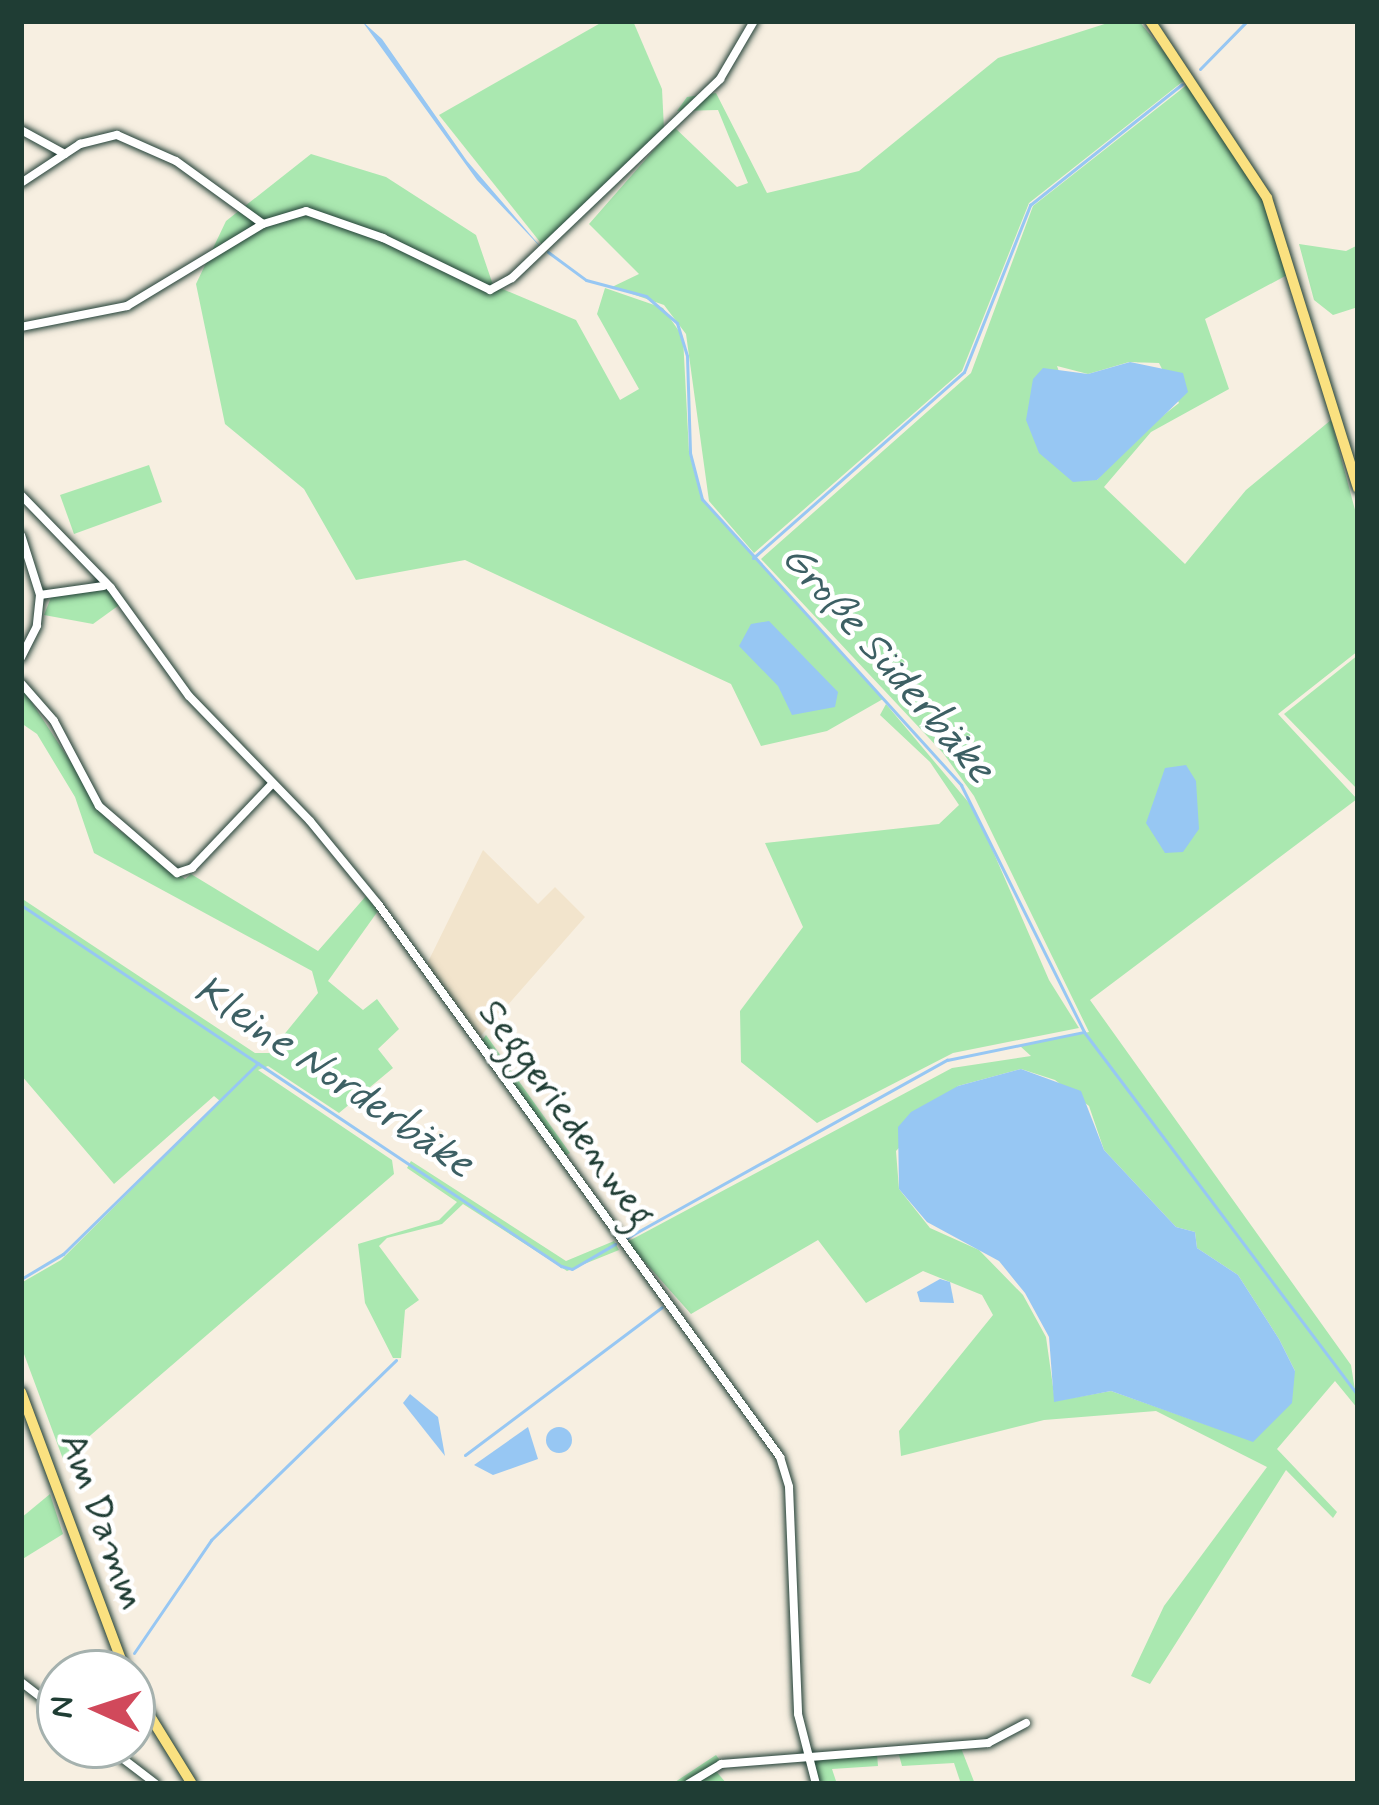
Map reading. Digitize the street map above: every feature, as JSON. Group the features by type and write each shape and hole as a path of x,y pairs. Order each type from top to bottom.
{"main road":[{"path":"1150,21 1267,197 1358,488"},
{"name":"Am Damm","path":"21,1392 117,1649"},
{"path":"156,1726 192,1784"}],"street":[{"path":"21,327 127,306 263,224 315,212 490,290 533,257 720,79 754,21"},
{"path":"21,130 64,154"},
{"path":"21,182 96,136 136,140 263,224"},
{"name":"Seggeriedenweg","path":"21,495 104,586 189,696 273,783 377,904 619,1242 694,1330 730,1396 788,1472 805,1753 816,1784"},
{"path":"21,536 40,595 37,626 21,658"},
{"path":"40,595 104,586"},
{"path":"21,683 53,722 100,806 177,873 192,868 273,783"},
{"path":"688,1784 721,1764 805,1753 988,1743 1026,1724"}],"shaded area":[{"path":"483,850 538,904 555,887 585,917 478,1039 426,966"}],"green space":[{"path":"604,21 633,21 662,89 664,129 544,247 439,115"},
{"path":"1114,21 1139,21 1186,79 1029,203 962,371 754,553 709,501 686,334 664,305 612,287 639,274 589,224 674,127 737,187 748,183 718,110 677,111 687,97 716,93 767,193 859,171 998,58"},
{"path":"1188,84 1265,204 1289,274 1205,319 1229,389 1151,432 1104,487 1185,564 1246,490 1331,420 1358,521 1358,651 1278,714 1357,799 1090,1000 1351,1365 1358,1409 1335,1381 1277,1449 1337,1512 1333,1518 1286,1470 1150,1684 1131,1676 1164,1606 1267,1467 1156,1411 1044,1420 901,1456 899,1431 993,1315 982,1295 923,1271 866,1303 818,1240 691,1314 627,1242 952,1068 1031,1056 1020,1046 1089,1032 974,796 943,753 761,559 971,373 1033,206","holes":["1129,362 1159,363 1179,403 1124,446 1097,480 1057,366 1088,374","1021,1069 1055,1080 1089,1106 1104,1150 1176,1227 1195,1232 1197,1248 1238,1275 1279,1339 1295,1371 1253,1441 1111,1391 1055,1401 1046,1337 1023,1295 979,1250 930,1228 899,1189 896,1151 958,1086"]},
{"path":"311,154 386,177 476,235 493,285 576,320 620,400 639,389 597,314 605,288 663,308 683,337 689,452 702,500 883,699 827,731 761,746 731,684 465,560 356,580 304,489 225,424 196,284 226,221"},
{"path":"1299,244 1346,251 1358,245 1358,307 1333,315 1314,300"},
{"path":"149,465 162,502 74,534 60,495"},
{"path":"110,588 122,603 93,624 44,615 54,590"},
{"path":"1358,655 1358,790 1284,714"},
{"path":"21,686 112,825 185,879 191,874 318,951 366,896 378,911 328,981 363,1010 377,999 399,1029 378,1049 393,1068 339,1113 268,1066 258,1070 392,1160 394,1174 63,1459 21,1346 21,1283 61,1260 220,1101 214,1096 114,1184 21,1075 21,898 255,1053 269,1053 318,993 312,971 94,853 75,797 37,734 21,723"},
{"path":"886,704 975,810 1049,980 1079,1028 953,1053 817,1123 741,1062 740,1011 803,927 765,843 939,824 959,805 930,762 880,715"},
{"path":"486,1035 570,1153 563,1157 480,1043"},
{"path":"411,1161 566,1261 614,1241 619,1250 567,1271 463,1204 442,1224 387,1238 379,1246 419,1300 405,1310 401,1358 393,1358 365,1303 358,1244 439,1220 457,1202 407,1168"},
{"path":"50,1494 63,1534 21,1560 21,1518"},
{"path":"961,1748 975,1784 961,1784 954,1763 902,1766 899,1755"},
{"path":"877,1754 878,1766 832,1769 837,1784 820,1784 809,1756"},
{"path":"716,1755 725,1767 715,1770 727,1784 672,1784"}],"water":[{"path":"362,21 382,39 467,161 546,253 477,180"},
{"path":"1130,362 1183,373 1188,392 1097,480 1073,482 1039,453 1026,420 1033,379 1043,368 1088,374"},
{"path":"769,621 838,692 835,707 792,715 778,686 739,646 751,624"},
{"path":"1186,765 1196,781 1199,829 1183,852 1165,853 1146,823 1165,768"},
{"path":"1021,1069 1081,1091 1104,1150 1176,1227 1195,1232 1197,1248 1238,1275 1279,1339 1295,1371 1292,1403 1253,1442 1111,1391 1054,1402 1049,1337 1025,1293 999,1261 927,1222 899,1189 898,1127 911,1112 958,1086"},
{"path":"940,1279 950,1282 954,1303 920,1302 917,1292"},
{"path":"410,1394 438,1417 445,1456 403,1403"},
{"path":"528,1427 538,1459 493,1475 474,1465"},
{"path":"559,1427 572,1440 559,1453 546,1440"}],"waterway":[{"path":"1200,69 1247,21"},
{"path":"753,558 964,372 1030,205 1182,84"},
{"name":"Große Süderbäke","path":"548,252 586,280 646,296 677,323 687,356 690,453 702,499 961,785 1084,1032 1358,1396"},
{"name":"Kleine Norderbäke","path":"21,905 561,1266 572,1269 615,1244"},
{"name":"Kleine Norderbäke","path":"623,1240 947,1060 1084,1032"},
{"path":"21,1279 63,1254 258,1063"},
{"path":"465,1455 662,1307"},
{"path":"137,1649 211,1540 396,1360"}]}
